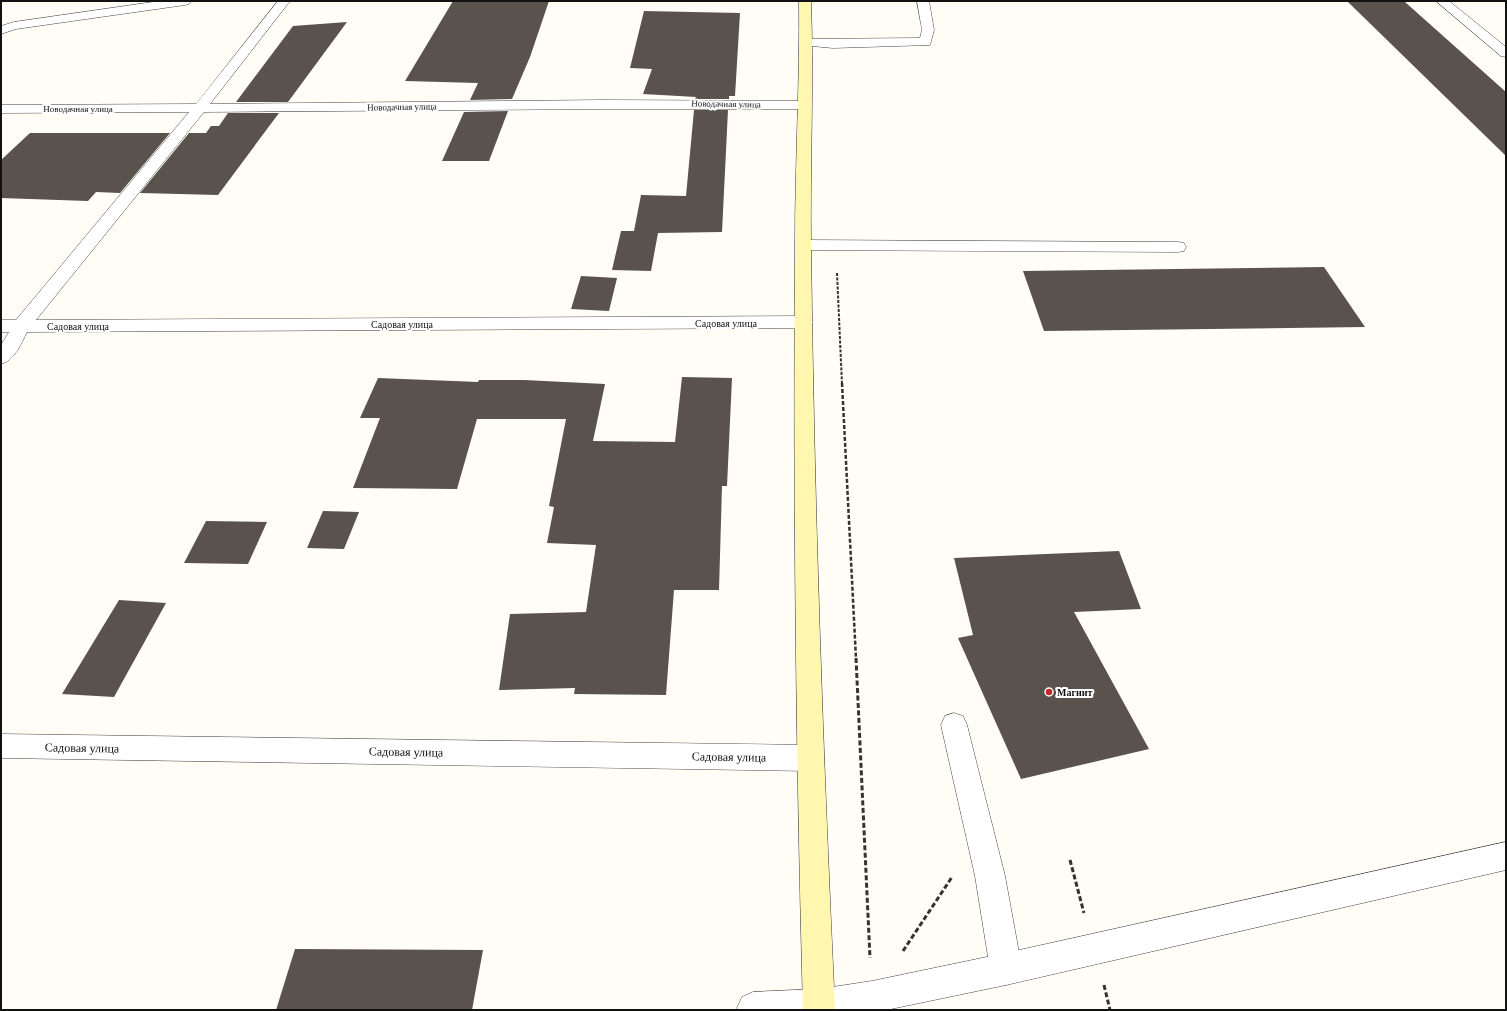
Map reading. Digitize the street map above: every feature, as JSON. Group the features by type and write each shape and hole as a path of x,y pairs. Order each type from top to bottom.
{"street":[{"path":"1,30 14,26 147,4 185,1"},
{"path":"1,358 11,345 21,326 199,109 284,1"},
{"path":"805,1 806,42 803,245 810,758 819,1008"},
{"path":"806,42 832,44 925,42 928,30 923,1"},
{"path":"1442,1 1506,53"},
{"name":"Новодачная улица","path":"1,109 199,109 681,104 804,105"},
{"path":"803,245 1178,247"},
{"name":"Садовая улица","path":"1,326 804,322"},
{"path":"954,725 990,876 1006,969"},
{"name":"Садовая улица","path":"1,746 810,758"},
{"path":"754,1008 819,1008 1006,969 1506,856"}],"path":[{"path":"836,245 872,997"},
{"path":"872,997 980,835"}],"building":[{"path":"453,1 549,1 530,57 512,99 470,100 478,83 405,81"},
{"path":"1348,2 1405,2 1506,92 1506,156"},
{"path":"644,11 740,13 735,96 729,96 729,99 695,99 696,97 643,94 652,69 630,68"},
{"path":"347,22 288,102 236,102 293,26"},
{"path":"694,110 728,110 722,232 658,233 651,271 612,270 621,231 634,231 641,195 686,196"},
{"path":"508,111 489,161 442,161 464,112"},
{"path":"228,113 279,113 218,195 140,193 189,133 206,133 211,126 219,126"},
{"path":"30,133 170,133 120,193 96,192 88,201 1,198 1,160"},
{"path":"1324,267 1365,327 1044,331 1023,271"},
{"path":"581,276 617,278 609,311 571,309"},
{"path":"682,377 732,378 727,486 722,486 719,590 674,590 666,695 574,694 575,688 499,690 510,614 586,612 596,545 547,543 554,507 549,506 566,419 477,419 457,489 353,488 380,418 360,418 378,378 478,382 479,380 524,380 605,384 593,441 675,442"},
{"path":"323,511 359,512 344,549 307,548"},
{"path":"206,521 267,522 248,564 184,563"},
{"path":"1119,551 1141,609 1074,612 1149,749 1021,779 958,638 973,635 954,558"},
{"path":"119,600 166,603 114,697 62,694"},
{"path":"295,949 483,950 472,1010 276,1010"}],"place":[{"name":"Магнит","path":"1049,692"}]}
